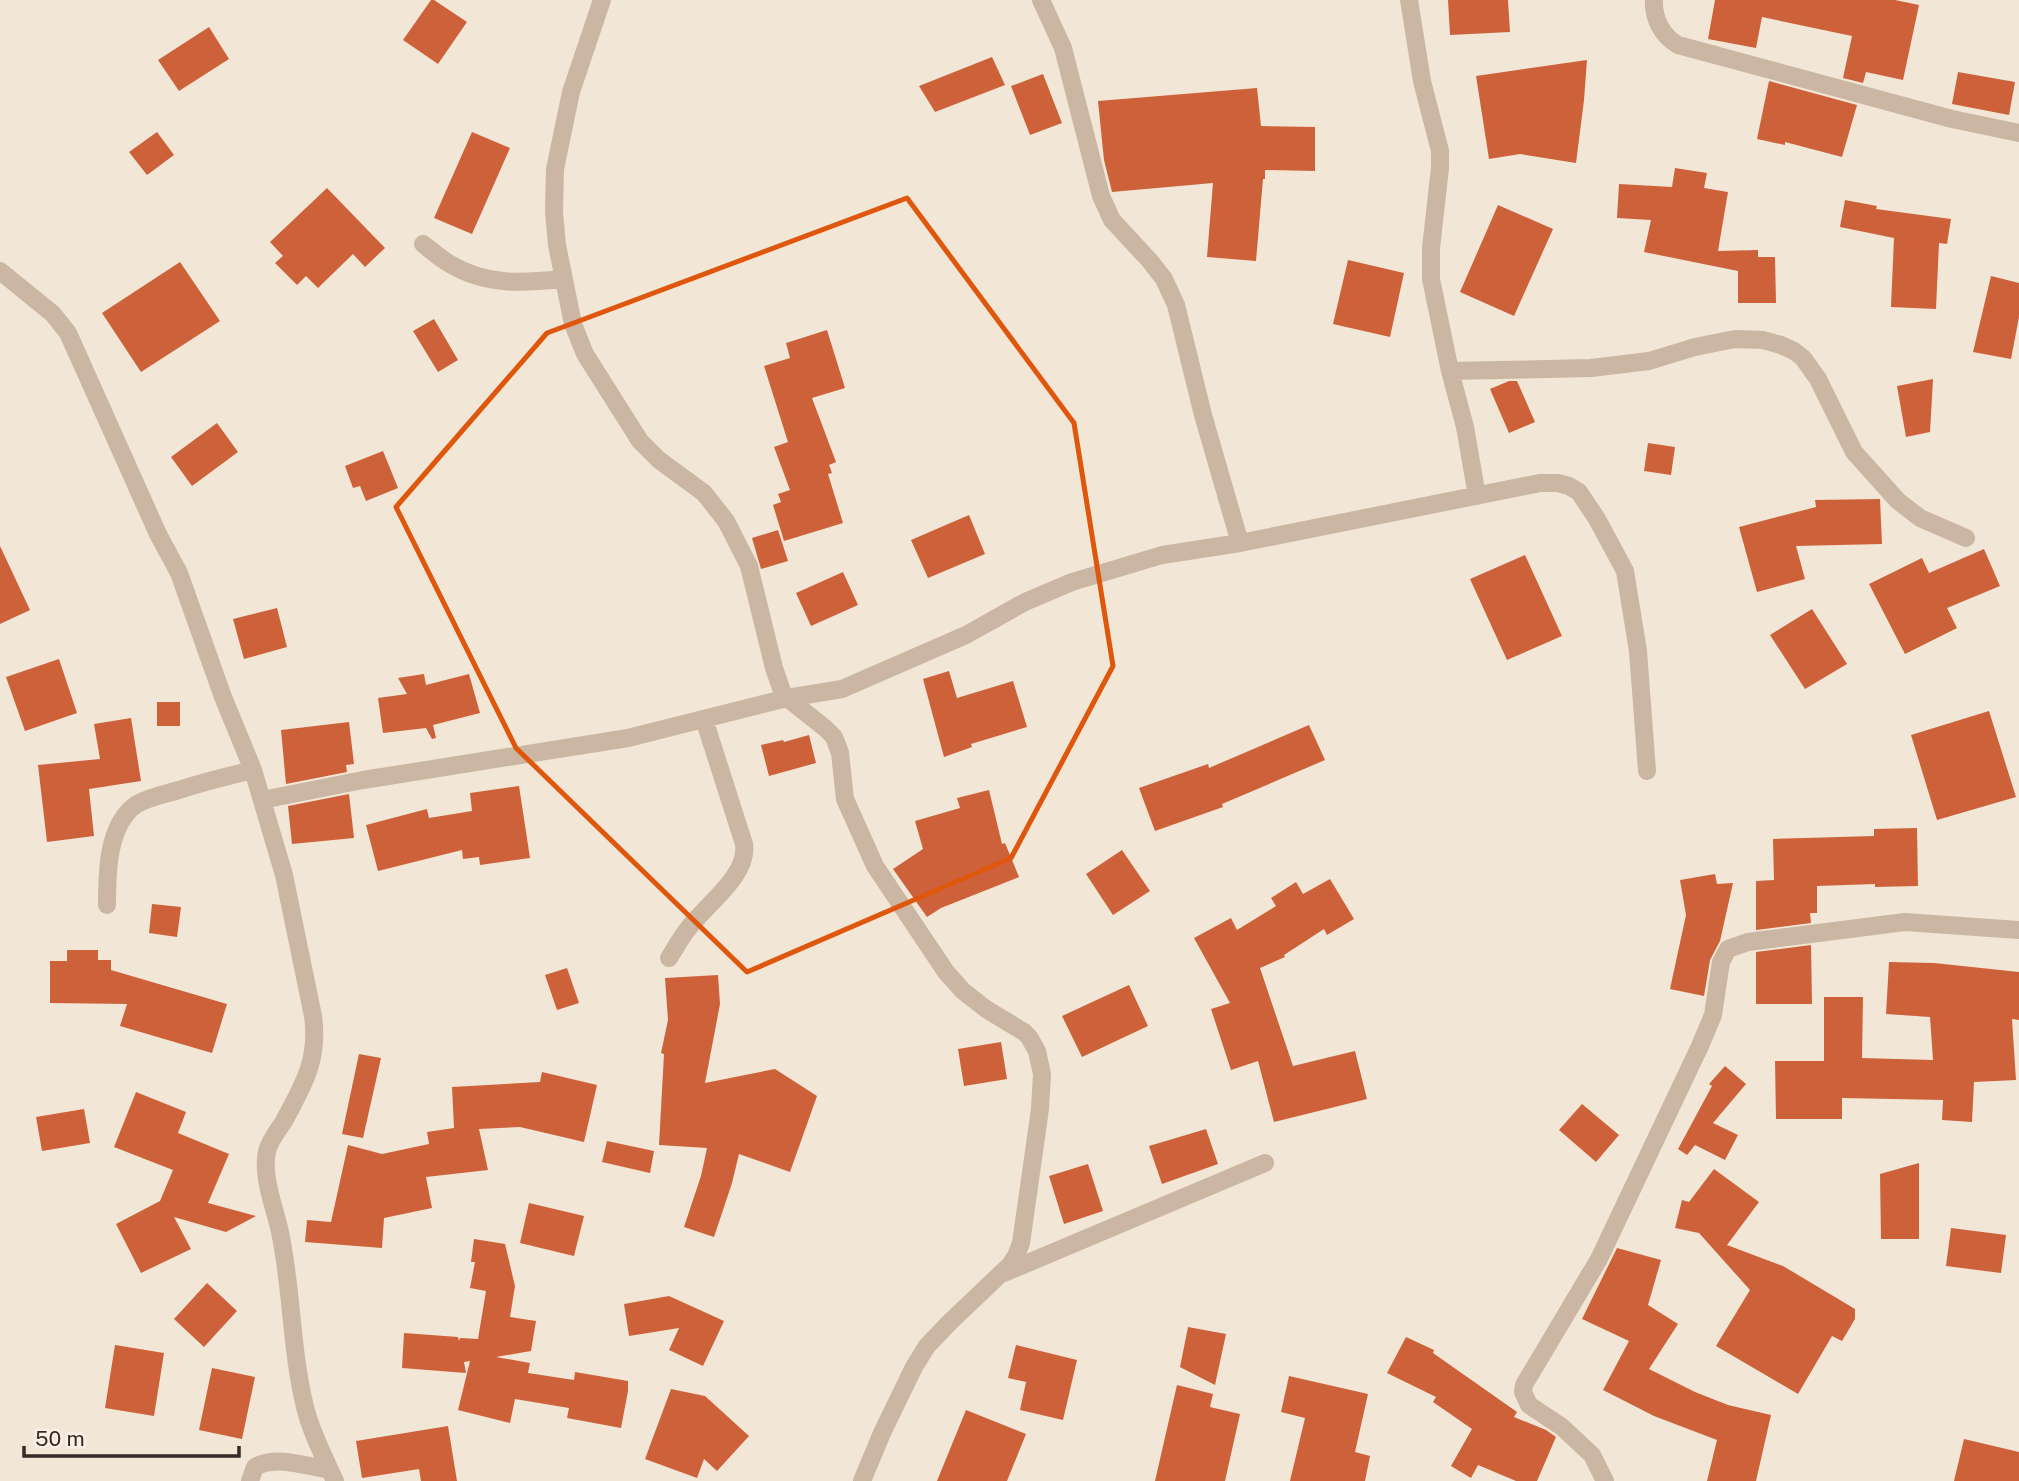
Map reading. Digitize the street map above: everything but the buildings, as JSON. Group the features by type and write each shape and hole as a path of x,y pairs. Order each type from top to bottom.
{"street":[{"path":"602,0 571,92 555,169 556,245 573,324 585,354 640,441 659,460 704,494 726,521 750,566 782,691 834,737 840,753 845,799 875,866 946,972 963,991 1029,1037 1037,1051 1042,1074 1027,1206 1021,1243 1016,1255 1001,1274 928,1346 914,1367 887,1422 862,1481"},
{"path":"1041,0 1063,48 1101,196 1112,220 1164,279 1176,304 1203,415 1240,543"},
{"path":"1409,0 1422,80 1440,150 1431,248 1437,311 1465,427 1477,496"},
{"path":"1654,0 1654,13 1665,35 1678,45 1952,119 2019,133"},
{"path":"424,244 450,264 483,279 521,283 563,279"},
{"path":"0,271 53,314 68,333 158,534 179,573 223,696 253,769 284,875 313,1016 315,1039 311,1066 304,1084 268,1146 266,1166 280,1234 305,1407 332,1475"},
{"path":"1450,371 1553,371 1591,368 1649,361 1735,339 1781,345 1803,358 1818,379 1854,452 1898,501 1920,518 1966,538"},
{"path":"262,800 363,780 628,738 788,698 842,690 966,635 1025,602 1072,582 1162,555 1240,543 1540,483 1569,485 1579,492 1625,571 1638,651 1647,771"},
{"path":"669,958 687,929 743,863 745,853 704,719"},
{"path":"107,905 109,855 124,817 131,809 148,799 253,769"},
{"path":"1605,1481 1592,1455 1562,1427 1529,1405 1523,1392 1524,1385 1599,1259 1700,1046 1713,1015 1721,962 1728,949 1748,942 1905,922 2019,930"},
{"path":"1001,1274 1265,1163"},
{"path":"250,1481 255,1467 276,1461 332,1475"}],"highlighted area":[{"path":"907,198 1074,423 1113,666 1011,858 747,972 516,748 396,507 547,333"}]}
